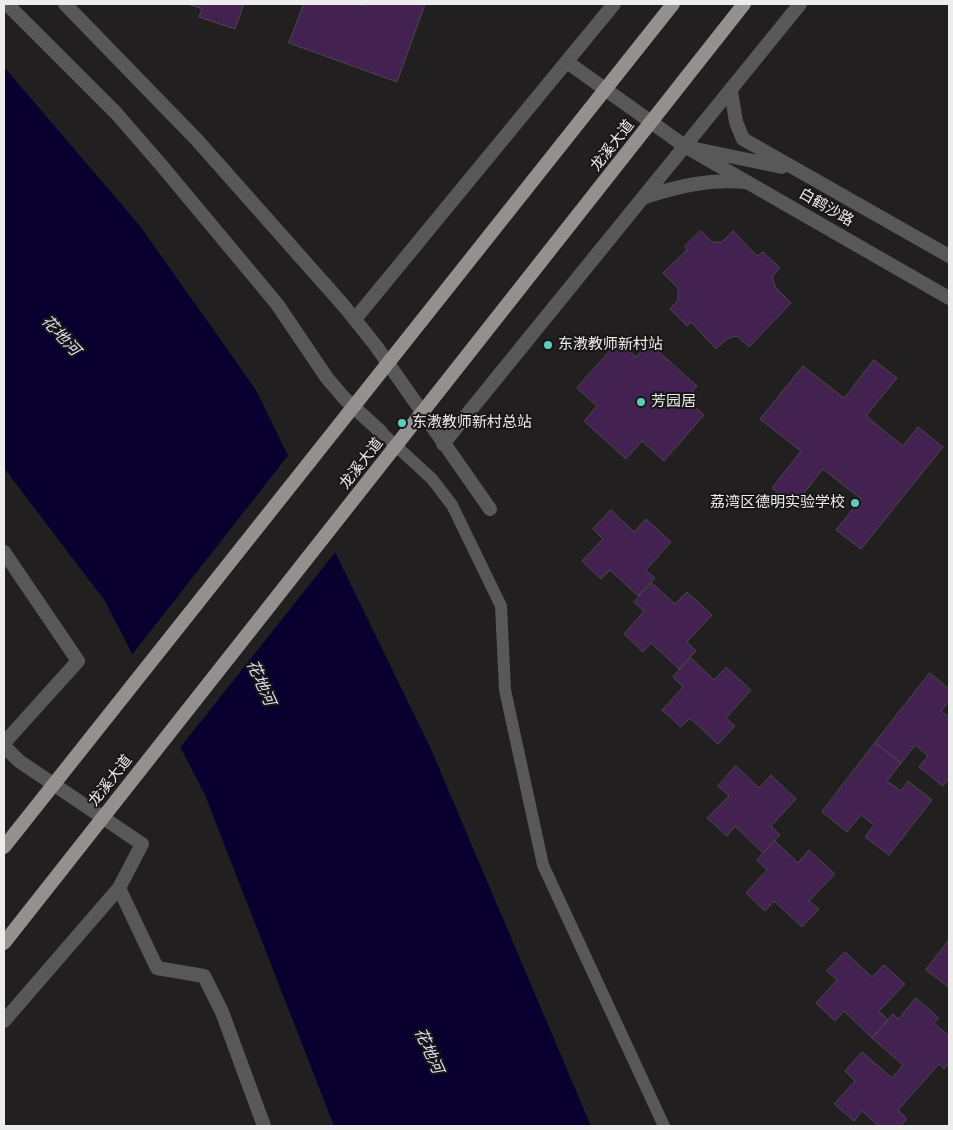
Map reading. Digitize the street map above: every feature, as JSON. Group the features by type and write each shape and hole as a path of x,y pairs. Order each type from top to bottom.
{"main road":[{"path":"4,846 673,4"},
{"name":"龙溪大道","path":"4,943 744,4"}],"street":[{"path":"8,4 116,113 277,304 328,378 345,399 381,432"},
{"path":"64,4 197,140 285,236 354,319 490,509"},
{"path":"354,319 614,4"},
{"path":"443,444 686,147 800,4"},
{"name":"白鹤沙路","path":"567,62 686,147 949,298"},
{"name":"白鹤沙路","path":"731,91 736,122 743,139 949,256"},
{"path":"686,147 793,169"},
{"path":"644,197 697,182 717,180 747,182"},
{"path":"4,552 78,661 4,744 20,761 142,844 119,888 4,1021"},
{"path":"119,888 157,968 204,976 222,1012 264,1126"}],"lane":[{"path":"381,432 432,479 452,505 501,606 505,690 543,865 664,1126"}],"water":[{"name":"花地河","path":"4,67 140,226 256,390 430,747 591,1126 334,1126 205,795 105,601 4,468"}],"pier":[{"path":"290,453 337,550 179,749 131,656"}],"building":[{"path":"188,4 244,4 235,29 199,17 202,9"},
{"path":"304,4 358,4 364,6 365,4 425,4 397,82 289,43"},
{"path":"701,231 712,242 722,242 733,231 757,256 763,252 780,268 772,277 776,288 791,303 749,347 737,336 727,339 716,349 691,322 687,326 670,309 678,300 678,288 663,273 687,250 685,246"},
{"name":"芳园居","path":"618,342 636,357 649,343 697,386 686,399 704,415 664,461 642,441 626,459 584,421 597,406 577,388"},
{"path":"874,360 897,378 866,416 903,446 918,427 943,447 861,549 836,530 861,499 823,469 794,506 772,488 801,451 760,419 803,366 844,398"},
{"path":"611,510 634,532 646,519 671,542 646,570 655,578 638,596 610,570 601,579 582,561 603,539 593,529"},
{"path":"652,583 675,604 687,592 712,615 687,642 696,651 679,669 651,643 643,652 624,634 644,611 634,602"},
{"path":"691,658 714,680 726,667 751,690 726,718 735,726 718,744 690,718 681,727 662,710 683,687 673,677"},
{"path":"930,673 949,689 949,701 941,711 949,717 949,778 943,786 919,767 928,756 915,745 901,763 875,743"},
{"path":"875,743 901,763 887,781 901,791 908,781 932,800 889,855 865,837 874,825 861,815 847,832 822,812"},
{"path":"736,766 759,788 771,775 796,799 771,826 780,835 763,853 735,826 727,836 707,818 729,796 718,786"},
{"path":"775,841 798,863 809,850 835,874 809,901 819,909 802,927 774,901 765,911 746,893 767,870 757,860"},
{"path":"949,940 949,987 926,970"},
{"path":"845,952 872,977 884,965 905,984 879,1011 888,1020 872,1038 844,1011 835,1021 816,1003 837,980 827,971"},
{"path":"916,998 939,1018 934,1023 949,1036 949,1063 944,1069 939,1064 898,1110 907,1119 900,1126 879,1126 862,1111 854,1121 834,1104 855,1081 845,1071 862,1052 892,1078 903,1065 872,1038 893,1014 898,1019"}],"place":[{"name":"东漖教师新村站","path":"548,345"},
{"name":"芳园居","path":"641,402"},
{"name":"东漖教师新村总站","path":"402,423"},
{"name":"荔湾区德明实验学校","path":"855,503"}]}
